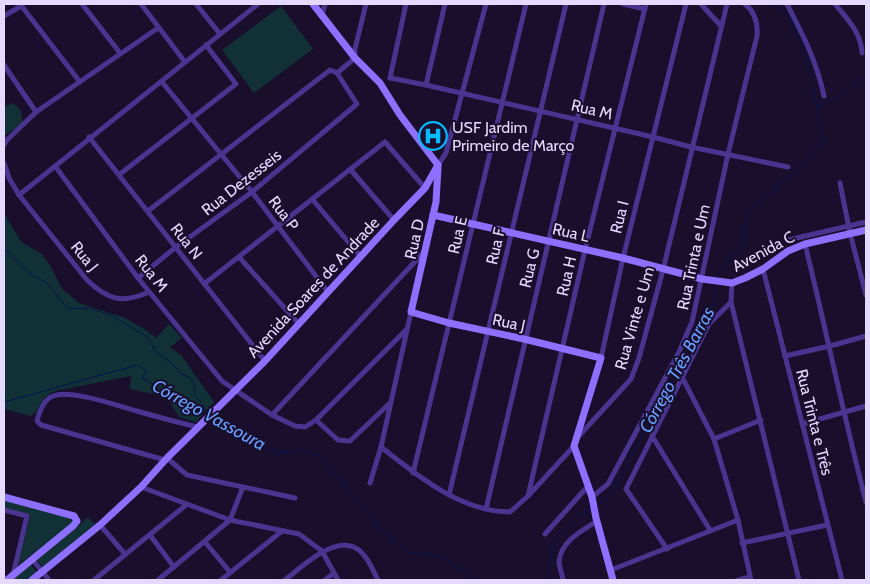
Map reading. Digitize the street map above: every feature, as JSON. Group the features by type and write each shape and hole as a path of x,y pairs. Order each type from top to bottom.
{"street":[{"path":"82,4 120,53"},
{"path":"141,4 185,62"},
{"path":"196,4 220,34"},
{"path":"19,195 89,137 162,82 258,4"},
{"path":"313,4 355,58 380,83 400,115 438,165"},
{"path":"322,15 325,4"},
{"path":"355,58 355,49 366,4"},
{"path":"380,83 390,78 406,4"},
{"path":"426,85 446,4"},
{"name":"Rua D","path":"370,483 381,447 436,202 438,165 446,153 486,4"},
{"name":"Rua E","path":"413,473 526,4"},
{"name":"Rua F","path":"449,495 566,4"},
{"name":"Rua G","path":"486,509 524,339 604,4"},
{"path":"623,4 645,6"},
{"name":"Rua I","path":"578,437 601,358 623,258 686,4"},
{"path":"701,4 720,25"},
{"name":"Rua Vinte e Um","path":"381,447 413,473 454,499 496,512 510,512 528,496 574,446 578,437 631,379 639,358 662,270 720,25 727,4"},
{"name":"Rua Trinta e Um","path":"593,500 608,484 679,352 692,322 728,154 757,36 758,25 754,15 745,4"},
{"path":"787,4 814,59 824,96"},
{"path":"835,4 858,32 862,42 862,53"},
{"path":"4,16 20,5 80,82"},
{"name":"Rua H","path":"528,496 585,250 645,6"},
{"path":"4,145 36,112 158,28"},
{"path":"120,174 236,84 206,46"},
{"path":"148,211 330,70 337,73 355,58"},
{"path":"4,65 36,112"},
{"name":"Rua Dezesseis","path":"138,278 176,247 252,192 357,104 337,73"},
{"name":"Rua M","path":"390,78 691,147 788,167"},
{"name":"Rua P","path":"162,82 252,192 328,292"},
{"name":"Rua N","path":"89,137 120,174 265,361"},
{"path":"204,284 385,142 426,188"},
{"name":"Rua J","path":"4,163 9,178 19,195 94,287 117,299 135,298 149,292"},
{"name":"Avenida Soares de Andrade","path":"32,580 100,525 141,487 166,459 265,361 394,220 426,188 438,165"},
{"name":"Rua M","path":"55,166 138,278 222,381 234,391 272,415 295,426 305,427 316,420"},
{"path":"350,169 394,220"},
{"path":"840,183 866,295"},
{"path":"312,199 361,257"},
{"name":"Rua L","path":"433,215 623,258 662,270 702,279"},
{"path":"788,240 828,230 850,230 866,222"},
{"name":"Avenida C","path":"702,279 732,282 763,269 788,252 805,244 850,230 866,230"},
{"path":"805,244 866,502"},
{"path":"272,415 425,251"},
{"path":"239,257 299,324"},
{"name":"Rua Trinta e Três","path":"763,269 842,580"},
{"path":"732,282 731,302 799,580"},
{"path":"667,549 626,489 709,324 731,302"},
{"name":"Rua J","path":"411,312 449,323 601,358"},
{"path":"390,403 350,441 338,440 316,420 406,330"},
{"path":"785,356 866,336"},
{"path":"682,377 714,439 738,520 751,579 738,580"},
{"path":"200,425 102,400 62,394 51,396 43,405 37,421 41,425 166,459 187,475 294,498"},
{"path":"802,424 866,406"},
{"path":"714,439 760,420"},
{"path":"652,436 710,530"},
{"path":"574,446 589,485 613,580"},
{"path":"545,534 589,485"},
{"path":"141,487 230,520 299,534 322,551 338,580"},
{"path":"158,580 230,520 243,487"},
{"path":"4,497 74,516 77,520 73,526 7,580"},
{"path":"94,580 186,505"},
{"path":"4,510 27,516 13,575"},
{"path":"563,580 559,562 563,549 570,539 597,520"},
{"path":"611,570 738,520"},
{"path":"100,525 125,554"},
{"path":"742,544 828,525"},
{"path":"223,579 282,531"},
{"path":"150,535 174,567"},
{"path":"204,542 230,572"},
{"path":"285,580 322,551 338,547 351,547 361,551 378,580"},
{"path":"32,559 49,580"},
{"path":"324,580 334,573"}],"green space":[{"path":"281,6 313,49 254,93 222,50"},
{"path":"13,103 21,112 22,124 4,136 4,107"},
{"path":"4,213 21,242 42,254 62,289 79,303 125,318 156,338 169,324 182,338 170,347 181,355 214,402 196,422 179,417 167,397 130,389 131,376 55,391 43,400 31,416 4,409"},
{"path":"4,499 72,517 72,523 17,566 30,516 4,508"},
{"path":"87,517 95,524 43,567 37,560"},
{"path":"30,564 37,572 26,580 10,580"}],"waterway":[{"name":"Córrego Três Barras","path":"716,279 717,275 742,245 748,213 809,158 823,140 808,60 791,20 778,4"},
{"name":"Córrego Três Barras","path":"817,106 823,105 835,98 866,76"},
{"path":"4,248 29,273 47,283 68,309 89,308 111,315 147,337 156,352 174,365 181,374 189,377 195,384 194,395 201,402 207,414"},
{"name":"Córrego Três Barras","path":"596,505 608,499 714,303 716,283"},
{"name":"Córrego Vassoura","path":"4,402 137,365 147,371 142,378 205,415"},
{"name":"Córrego Vassoura","path":"210,418 245,438 281,453 301,450 320,456 385,534 408,552 441,556 468,574 470,580"},
{"name":"Córrego Três Barras","path":"548,580 553,543 579,515 591,508"}],"place":[{"name":"USF Jardim Primeiro de Março","path":"433,136"}]}
